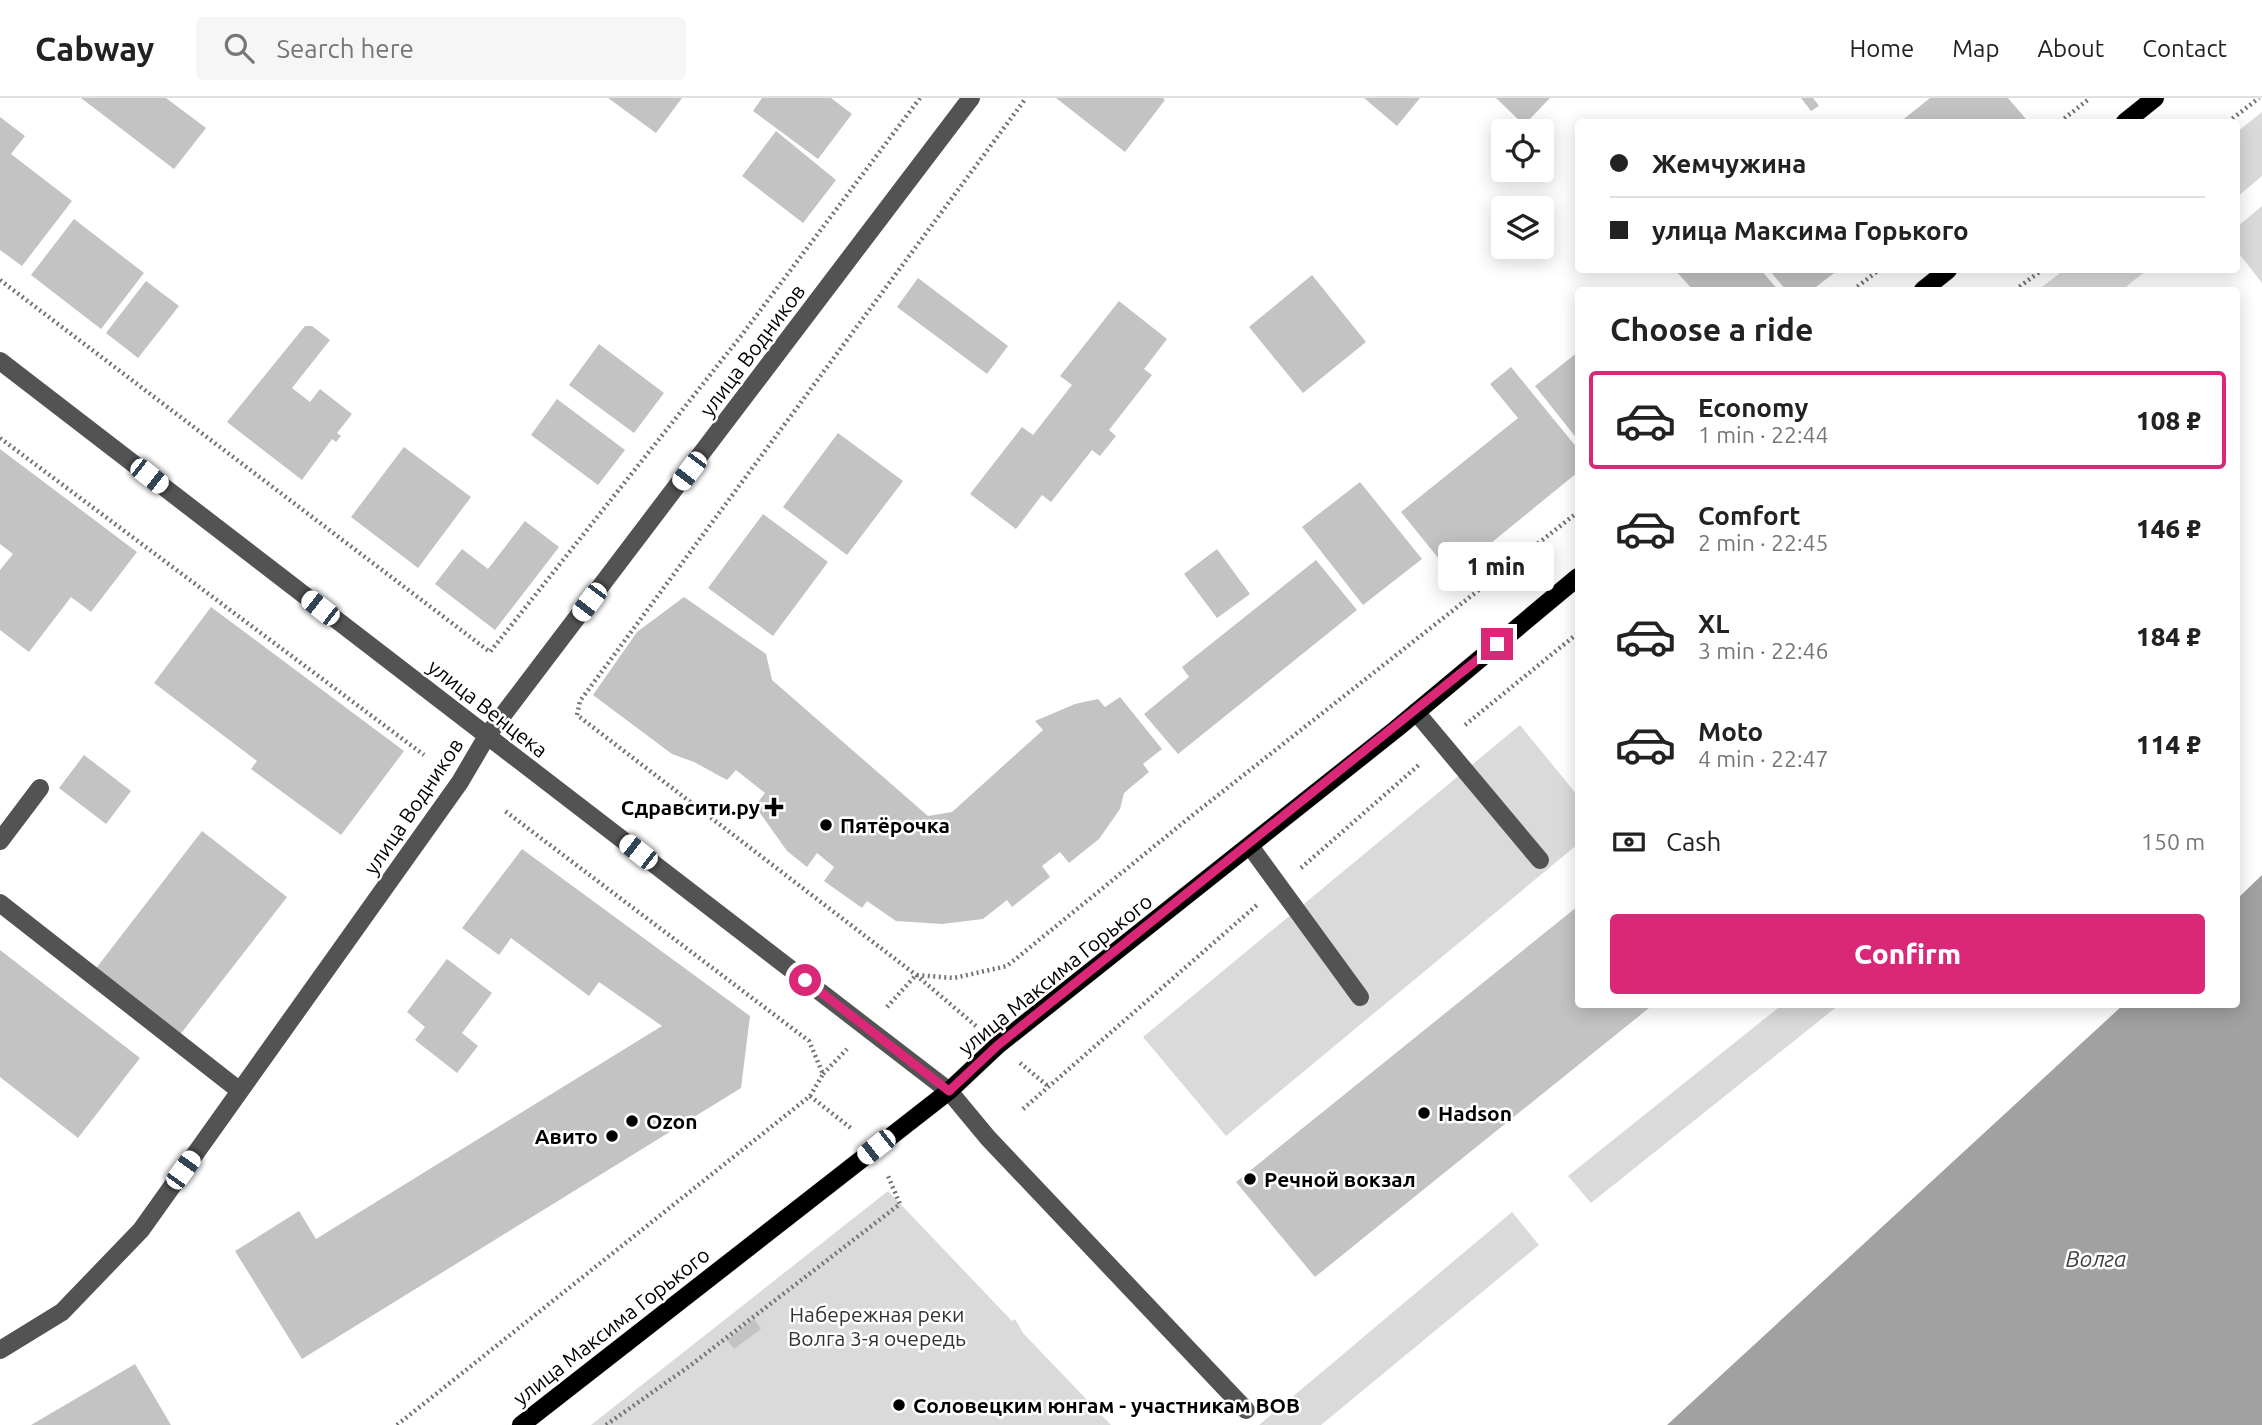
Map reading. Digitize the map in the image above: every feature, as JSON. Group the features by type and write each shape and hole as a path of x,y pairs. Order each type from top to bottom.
{"main road":[{"path":"2129,119 2155,98"},
{"path":"1927,287 1944,273"},
{"name":"улица Максима Горького","path":"521,1425 949,1091 998,1045 1416,712 1575,580"}],"street":[{"name":"улица Водников","path":"1,1348 62,1312 141,1230 460,782 487,736 971,98"},
{"name":"улица Венцека","path":"0,361 949,1091 988,1138 1247,1410"},
{"path":"1416,712 1540,860"},
{"path":"0,841 40,788"},
{"path":"1250,845 1360,997"},
{"path":"0,903 240,1091"}],"path":[{"path":"0,280 489,652 741,336 920,98"},
{"path":"1026,98 673,572 580,701 577,715 916,975 1049,1087"},
{"path":"2064,119 2090,98"},
{"path":"2232,119 2259,98"},
{"path":"1857,287 1875,273"},
{"path":"2019,287 2038,273"},
{"path":"0,438 424,755"},
{"path":"916,975 954,978 1007,967 1200,810 1575,514"},
{"path":"505,811 809,1041 823,1074"},
{"path":"397,1425 810,1096 823,1074 916,975"},
{"path":"606,1425 691,1365 900,1204"}],"green space":[{"path":"2262,112 2262,176 2240,194 2240,130"},
{"path":"2262,206 2262,283 2240,255 2240,224"},
{"path":"2060,273 2143,273 2126,287 2042,287"},
{"path":"1520,725 1575,792 1575,846 1226,1136 1143,1037"},
{"path":"1778,1008 1835,1008 1591,1203 1568,1176"},
{"name":"Набережная реки Волга 3-я очередь","path":"888,1191 1012,1321 1015,1319 1023,1333 1111,1425 591,1425"},
{"path":"1512,1212 1539,1245 1321,1425 1259,1425"}],"water":[{"name":"Волга","path":"2262,875 2262,1425 1667,1425 2120,1008 2240,1008 2240,896"}],"building":[{"path":"81,98 166,98 206,128 174,169"},
{"path":"608,98 682,98 656,133"},
{"path":"762,98 831,98 852,114 818,159 753,111"},
{"path":"1056,98 1163,98 1165,100 1125,152"},
{"path":"1364,98 1420,98 1397,126"},
{"path":"1496,98 1550,98 1530,119 1518,119"},
{"path":"1801,98 1813,98 1819,106 1811,111"},
{"path":"1930,98 2008,98 2026,119 1904,119"},
{"path":"0,117 25,136 11,154 72,201 22,266 0,250"},
{"path":"776,131 836,180 803,223 742,176"},
{"path":"74,219 144,273 101,329 31,275"},
{"path":"1678,273 1764,273 1775,287 1690,287"},
{"path":"1772,273 1834,273 1816,287 1783,287"},
{"path":"1312,275 1366,342 1303,393 1249,327"},
{"path":"918,278 1008,346 987,374 897,307"},
{"path":"146,281 179,306 138,358 106,333"},
{"path":"1119,301 1167,339 1144,369 1152,375 1109,430 1116,436 1100,456 1092,450 1051,502 1042,495 1016,529 970,494 1022,427 1033,435 1072,385 1060,376"},
{"path":"305,326 312,326 330,340 292,388 310,402 320,389 352,414 337,433 341,436 336,442 332,439 302,480 227,422"},
{"path":"599,344 664,393 634,433 569,385"},
{"path":"1575,354 1575,436 1535,386"},
{"path":"1511,367 1575,445 1575,474 1452,575 1401,512 1518,418 1490,384"},
{"path":"557,399 625,450 598,485 531,435"},
{"path":"838,433 903,481 847,555 783,507"},
{"path":"404,447 471,497 418,568 351,517"},
{"path":"0,449 137,552 91,612 71,597 29,652 0,630 0,570 13,554 0,544"},
{"path":"1360,482 1422,559 1363,605 1302,527"},
{"path":"763,514 828,562 773,636 708,588"},
{"path":"525,521 559,547 495,630 435,584 462,549 488,569"},
{"path":"1217,549 1250,594 1217,618 1184,574"},
{"path":"1316,560 1357,610 1178,754 1144,714 1189,677 1182,667"},
{"path":"684,597 766,654 772,680 928,816 952,812 1043,730 1035,721 1075,704 1098,699 1105,707 1120,697 1162,749 1143,764 1149,772 1124,793 1120,809 1099,839 1069,863 1060,852 1042,866 1050,877 1012,907 1007,900 983,919 942,924 896,921 867,901 862,908 824,881 834,867 817,853 807,867 787,851 755,806 765,793 736,770 727,780 694,762 672,754 593,695 637,632"},
{"path":"211,607 404,751 341,835 251,769 257,761 154,683"},
{"path":"84,755 131,791 106,824 59,788"},
{"path":"202,831 287,897 179,1036 94,971"},
{"path":"522,849 750,1016 741,1088 302,1359 235,1251 299,1211 316,1239 662,1026 599,982 589,996 511,938 499,955 462,928"},
{"path":"1575,908 1575,1008 1649,1008 1315,1277 1236,1182"},
{"path":"0,950 140,1058 78,1138 0,1077"},
{"path":"447,959 492,993 462,1033 478,1046 457,1073 415,1040 425,1027 407,1012"},
{"path":"754,1319 761,1329 734,1349 727,1340"},
{"path":"135,1364 171,1425 31,1425"}],"place":[{"name":"Сдравсити.ру","path":"774,807"},
{"name":"Пятёрочка","path":"826,825"},
{"name":"Hadson","path":"1424,1113"},
{"name":"Ozon","path":"632,1121"},
{"name":"Авито","path":"612,1136"},
{"name":"Речной вокзал","path":"1250,1179"},
{"name":"Соловецким юнгам - участникам ВОВ","path":"899,1405"}],"route":[{"path":"805,980 949,1091 998,1045 1396,729 1497,644"}]}
